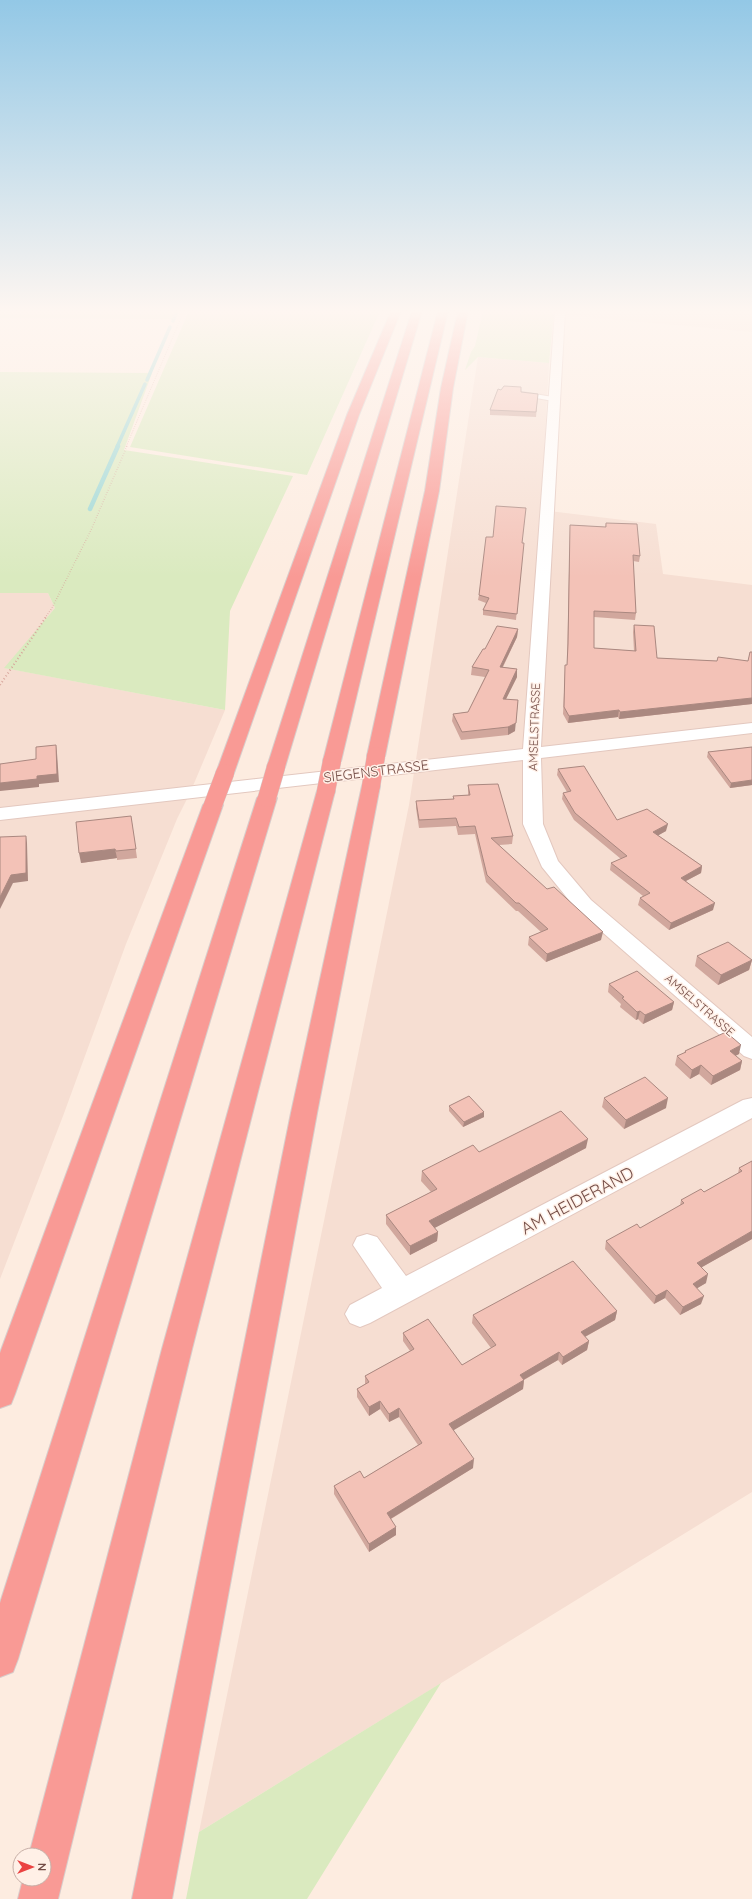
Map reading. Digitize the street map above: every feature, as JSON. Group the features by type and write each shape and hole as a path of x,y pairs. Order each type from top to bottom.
{"highway":[{"path":"0,1394 359,400"},
{"path":"0,1659 390,400"},
{"path":"51,1847 179,1341 326,791 332,761 422,400"},
{"path":"152,1899 304,1113 376,756 432,491 445,400"},
{"path":"38,1899 41,1887"}],"street":[{"name":"AMSELSTRASSE","path":"553,400 532,753 533,824 549,863 584,904 752,1050"},
{"name":"SIEGENSTRASSE","path":"0,814 752,728"},
{"name":"AM HEIDERAND","path":"360,1314 752,1107"},
{"path":"367,1245 401,1292"}],"path":[{"path":"0,685 52,608 92,528 146,400"}],"shaded area":[{"path":"471,400 547,400 541,510 656,524 663,574 752,585 752,1492 199,1832 409,805"},
{"path":"0,593 48,593 55,608 5,668 225,710 190,793 177,819 126,944 63,1116 0,1279"}],"green space":[{"path":"0,400 142,400 124,450 293,476 230,611 225,710 4,668 55,608 48,593 0,593"},
{"path":"151,400 341,400 307,475 130,447"},
{"path":"441,1683 307,1899 186,1899 199,1832"}],"building":[{"path":"494,400 537,400 536,412 490,410"},
{"path":"496,506 526,508 517,614 483,610 489,598 479,595 486,537 493,537"},
{"path":"606,523 637,524 640,556 633,555 636,613 594,611 594,648 636,651 634,625 654,626 657,658 717,661 718,657 748,661 750,652 752,652 752,698 569,716 564,707 565,665 567,665 568,644 570,525 606,527"},
{"path":"497,626 518,629 500,667 517,669 503,699 518,700 516,723 508,727 462,732 453,714 468,712 489,670 472,667 483,649 485,649"},
{"path":"56,745 57,774 37,776 37,779 0,783 0,764 36,759 36,747"},
{"path":"752,747 752,780 731,783 708,752"},
{"path":"584,766 617,820 647,809 668,824 653,832 702,866 681,878 715,903 671,923 640,898 650,893 611,863 627,856 575,813 563,793 571,791 558,769"},
{"path":"498,784 513,836 491,838 547,889 554,887 603,932 547,954 529,937 548,929 519,903 516,903 487,875 475,826 459,827 456,818 419,820 416,801 454,799 453,796 470,795 468,785"},
{"path":"131,816 136,849 116,851 115,849 79,853 76,822"},
{"path":"26,836 26,873 11,875 0,897 0,837"},
{"path":"728,942 752,960 721,975 697,956"},
{"path":"637,971 674,1002 645,1015 640,1011 637,1012 622,998 624,997 609,984"},
{"path":"726,1032 741,1045 730,1051 742,1061 713,1076 701,1065 692,1070 677,1056 686,1052 685,1051"},
{"path":"645,1077 668,1098 626,1120 604,1098"},
{"path":"469,1096 484,1112 464,1122 449,1106"},
{"path":"561,1111 588,1139 429,1221 438,1232 410,1246 386,1215 437,1189 422,1171 473,1145 479,1152"},
{"path":"752,1161 752,1231 697,1263 708,1274 693,1284 704,1296 683,1307 667,1290 656,1296 606,1241 637,1224 640,1228 684,1203 681,1200 701,1189 704,1192 742,1171 739,1168"},
{"path":"573,1261 617,1311 581,1332 589,1341 563,1357 559,1352 520,1375 524,1380 449,1424 474,1459 387,1513 396,1527 369,1544 334,1486 360,1471 364,1478 422,1443 399,1408 389,1414 380,1401 369,1407 357,1389 369,1382 365,1376 414,1349 403,1333 428,1319 462,1365 496,1345 473,1315"}],"waterway":[{"path":"117,447 138,400"},
{"path":"90,509 118,446"}]}
